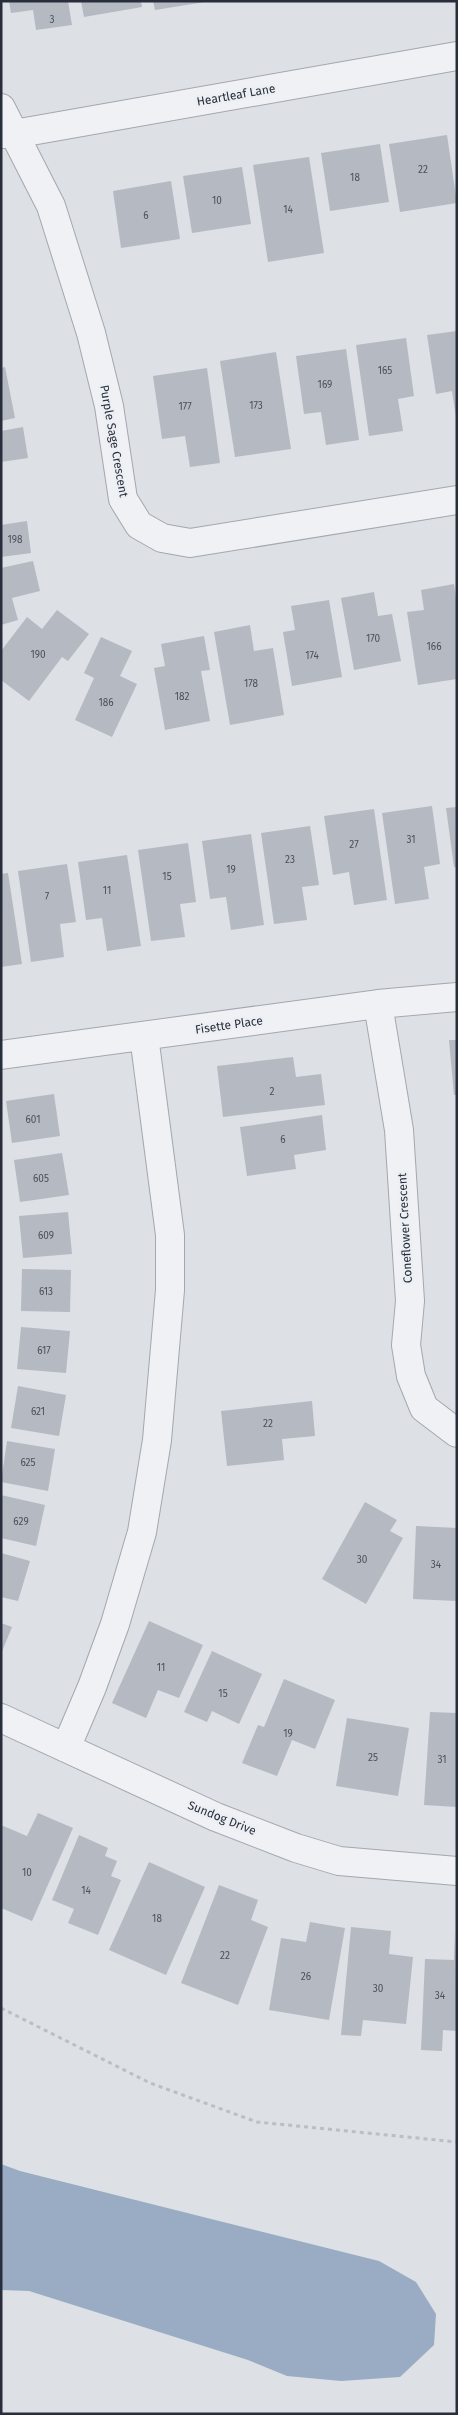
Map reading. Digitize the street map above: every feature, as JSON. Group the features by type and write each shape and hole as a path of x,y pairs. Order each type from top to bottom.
{"street":[{"name":"Heartleaf Lane","path":"6,139 457,56"},
{"name":"Purple Sage Crescent","path":"1,108 6,139 50,206 91,333 109,406 123,499 139,525 162,538 190,543 457,500"},
{"name":"Fisette Place","path":"1,1056 378,1004 457,997"},
{"name":"Coneflower Crescent","path":"378,1004 399,1130 410,1301 406,1345 410,1376 424,1408 457,1433"},
{"path":"66,1748 92,1687 115,1624 142,1532 157,1440 170,1290 170,1235 144,1036"},
{"name":"Sundog Drive","path":"1,1718 216,1818 296,1848 339,1861 457,1871"}],"path":[{"path":"1,2008 150,2083 257,2122 457,2142"}],"water":[{"path":"1,2164 20,2171 379,2261 416,2282 436,2314 434,2345 400,2377 341,2381 287,2376 248,2360 29,2291 1,2290"}],"building":[{"path":"9,1 68,1 72,25 36,30 33,10 11,13"},
{"path":"81,1 141,1 142,7 84,17"},
{"path":"153,1 205,1 205,2 155,10"},
{"path":"447,135 457,203 400,212 389,144"},
{"path":"380,144 389,202 330,211 321,153"},
{"path":"309,157 324,253 268,262 253,165"},
{"path":"242,167 251,224 192,233 183,176"},
{"path":"171,181 180,239 121,248 113,191"},
{"path":"457,331 456,417 452,391 436,394 427,335"},
{"path":"406,338 414,396 398,399 403,431 369,436 356,345"},
{"path":"346,349 359,440 326,445 321,412 304,414 296,356"},
{"path":"276,352 291,449 235,457 220,361"},
{"path":"5,367 15,418 1,421 1,368"},
{"path":"207,368 220,463 190,467 185,436 162,439 153,376"},
{"path":"23,427 28,458 1,462 1,431"},
{"path":"27,521 31,553 1,557 1,525"},
{"path":"33,561 40,591 12,598 18,620 1,625 1,568"},
{"path":"454,584 457,606 457,679 418,685 407,612 424,610 421,590"},
{"path":"374,592 378,616 392,614 401,661 354,670 341,598"},
{"path":"329,600 342,677 292,686 283,632 295,630 291,606"},
{"path":"57,610 89,634 68,661 62,657 29,701 1,680 1,651 27,617 42,629"},
{"path":"250,625 254,651 273,648 284,715 230,725 214,632"},
{"path":"204,636 210,670 201,671 210,721 165,730 154,668 165,666 161,644"},
{"path":"101,637 132,651 120,676 137,684 112,737 75,720 94,678 84,673"},
{"path":"432,806 440,864 424,867 429,899 395,904 382,813"},
{"path":"457,807 457,867 454,867 446,808"},
{"path":"374,809 387,900 354,905 349,872 333,875 324,816"},
{"path":"310,826 319,885 302,887 307,920 274,924 261,833"},
{"path":"251,834 264,925 231,930 226,897 210,899 202,841"},
{"path":"188,843 196,902 180,904 185,937 151,941 138,850"},
{"path":"127,855 141,946 107,951 102,918 86,920 78,862"},
{"path":"67,864 76,922 60,924 64,957 31,962 18,871"},
{"path":"8,873 22,964 1,967 1,874"},
{"path":"449,1040 457,1040 457,1095 454,1095"},
{"path":"293,1057 296,1077 321,1074 325,1105 223,1117 217,1066"},
{"path":"54,1094 60,1136 12,1143 6,1101"},
{"path":"322,1115 326,1150 294,1155 296,1169 247,1176 240,1127"},
{"path":"62,1153 69,1195 20,1202 14,1160"},
{"path":"68,1212 72,1254 23,1258 19,1216"},
{"path":"22,1269 71,1270 70,1312 21,1311"},
{"path":"21,1327 70,1331 66,1373 17,1369"},
{"path":"18,1386 66,1395 59,1436 11,1428"},
{"path":"312,1401 315,1436 282,1439 284,1460 227,1466 221,1411"},
{"path":"7,1441 55,1449 48,1491 1,1482"},
{"path":"1,1495 45,1505 36,1546 1,1538"},
{"path":"365,1502 397,1520 390,1531 403,1538 366,1604 322,1579"},
{"path":"416,1526 457,1528 457,1601 413,1599"},
{"path":"1,1553 30,1561 18,1601 1,1597"},
{"path":"149,1621 203,1645 179,1698 158,1690 146,1718 112,1703"},
{"path":"1,1623 12,1627 1,1654"},
{"path":"212,1651 262,1674 239,1724 212,1711 207,1722 184,1712"},
{"path":"284,1679 335,1700 315,1749 292,1740 277,1776 242,1763 258,1725 264,1727"},
{"path":"430,1712 457,1713 457,1807 424,1805"},
{"path":"347,1718 409,1728 398,1796 336,1786"},
{"path":"38,1813 73,1828 32,1921 1,1908 1,1825 27,1836"},
{"path":"79,1835 108,1848 105,1856 117,1861 111,1876 121,1880 98,1935 68,1923 74,1909 52,1900"},
{"path":"149,1862 205,1887 166,1975 109,1950"},
{"path":"219,1885 258,1900 251,1920 268,1927 238,2005 181,1983"},
{"path":"310,1922 345,1928 329,2020 269,2010 281,1938 306,1942"},
{"path":"351,1927 391,1931 389,1954 413,1957 406,2024 363,2020 361,2036 341,2035"},
{"path":"455,1932 457,2031 443,2030 442,2051 421,2050 425,1959 454,1960"}]}
